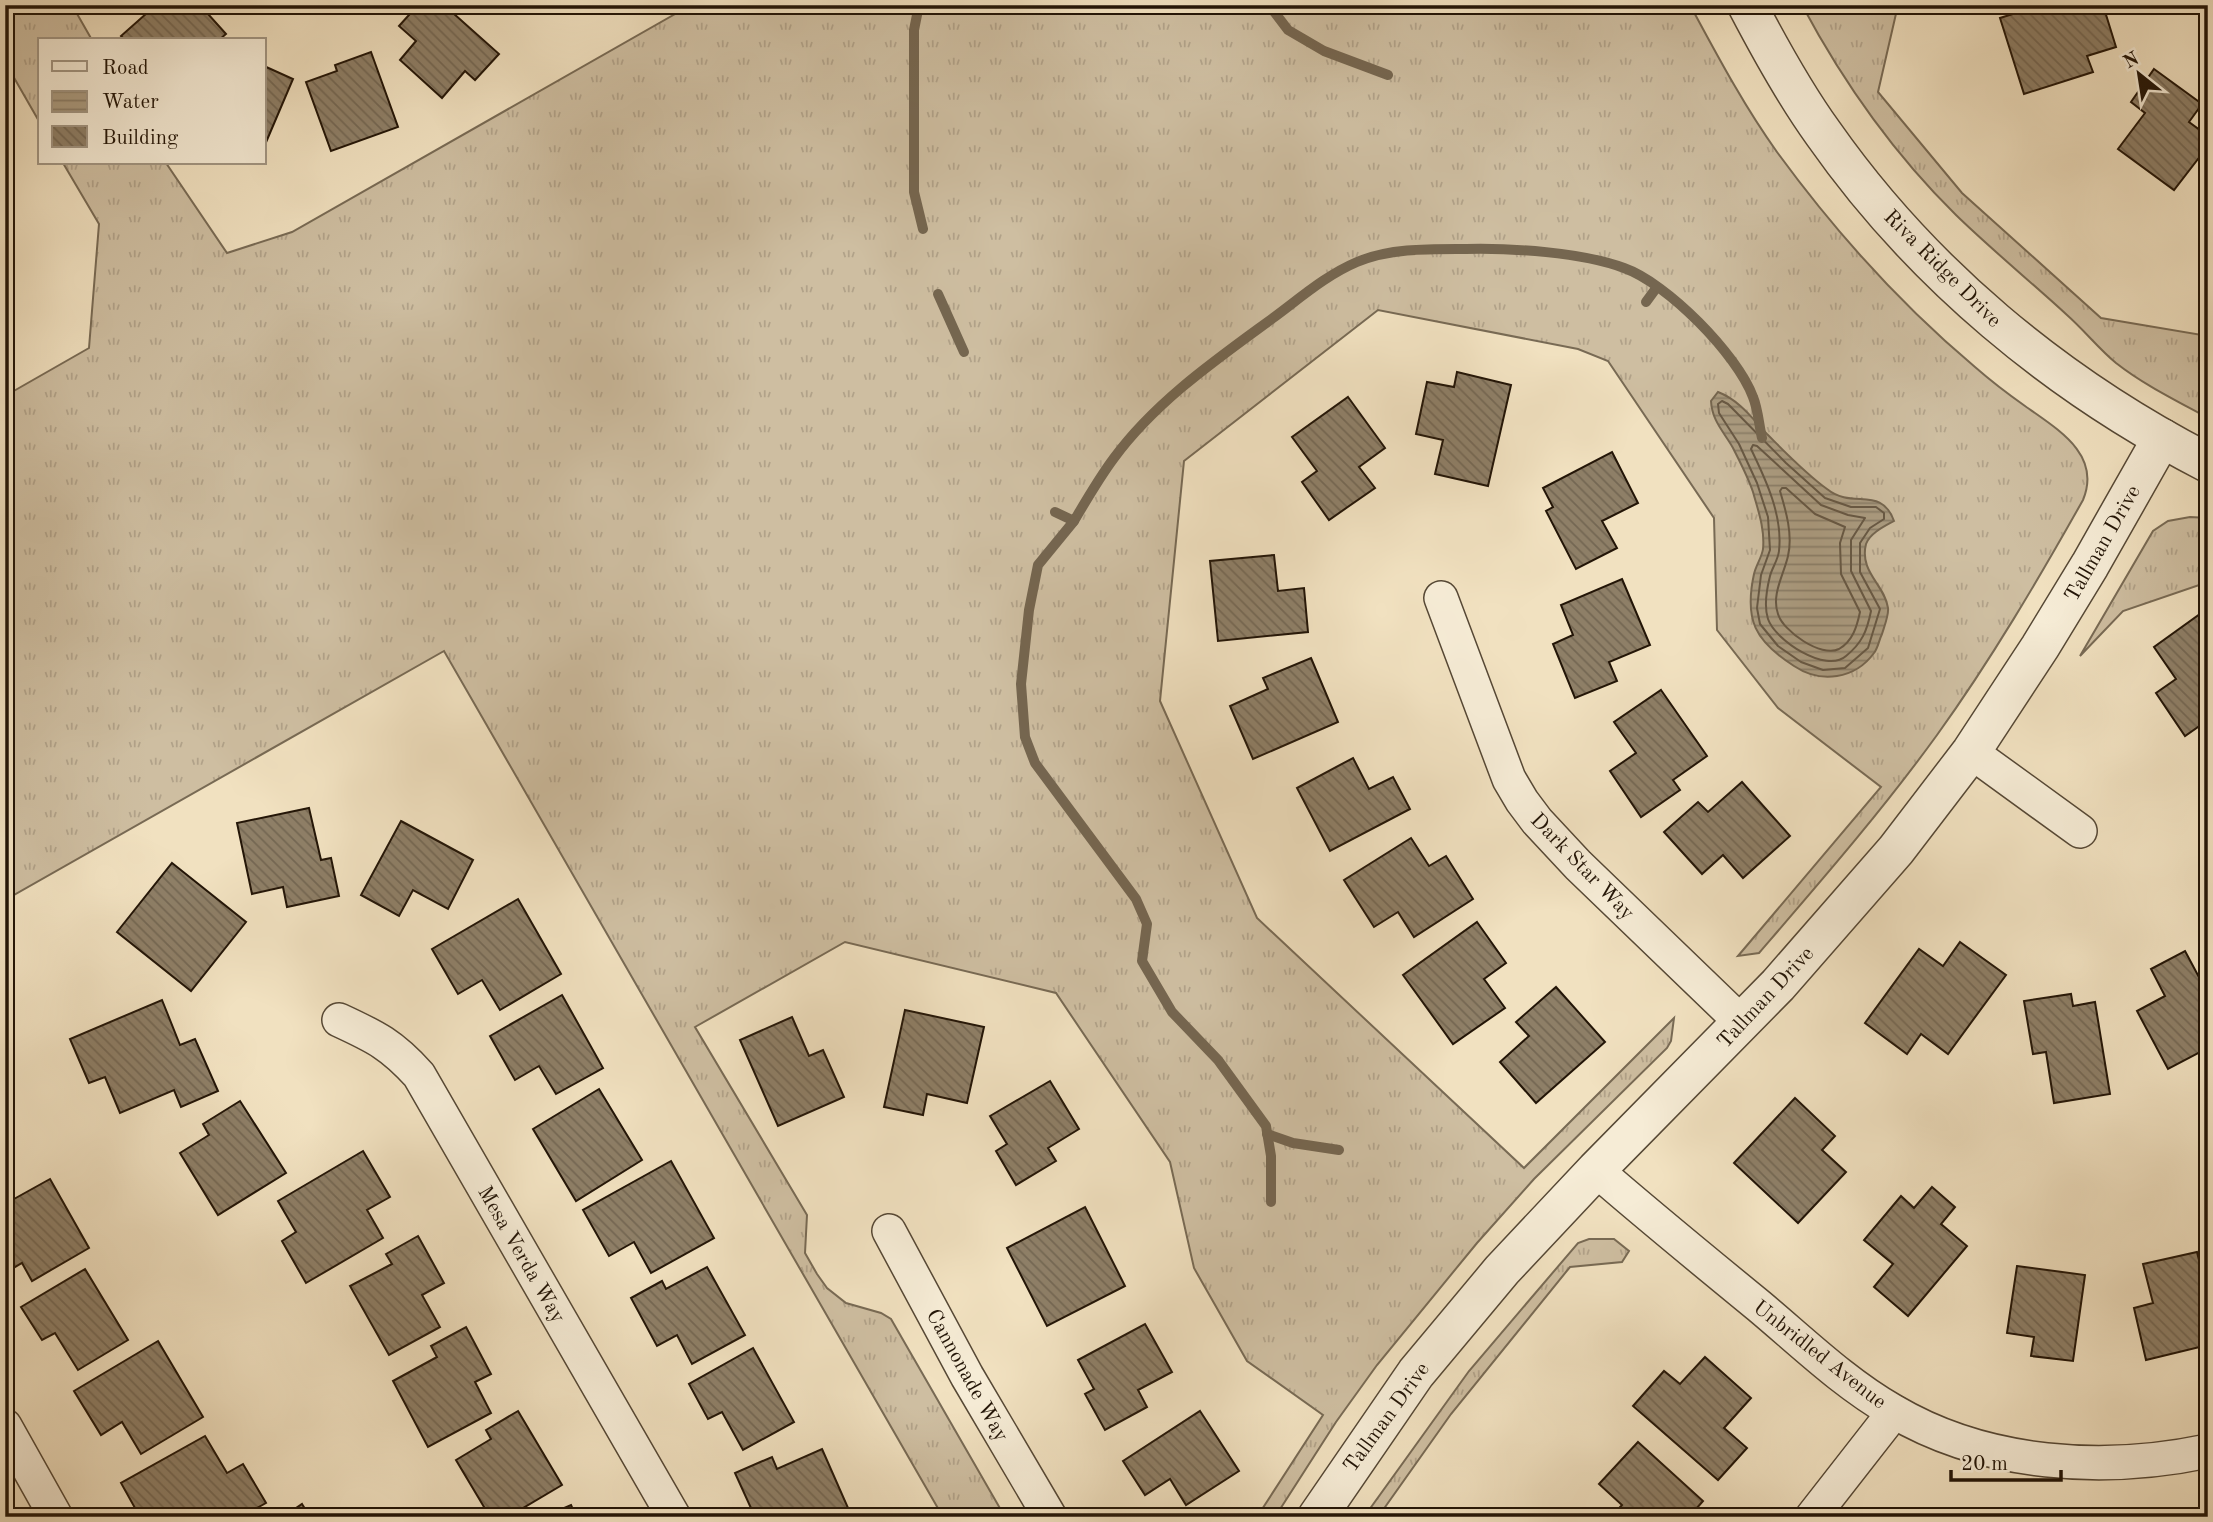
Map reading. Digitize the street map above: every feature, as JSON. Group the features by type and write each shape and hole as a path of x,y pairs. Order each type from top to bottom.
{"street":[{"name":"Riva Ridge Drive","path":"1746,5 1788,80 1823,134 1866,190 1928,258 1986,314 2017,339 2098,398 2208,463"},
{"name":"Tallman Drive","path":"1317,1517 1416,1373 1502,1270 1596,1170 1742,1023 1837,920 1896,850 1971,752 2090,565 2162,438"},
{"name":"Dark Star Way","path":"1441,598 1509,779 1522,801 1578,866 1742,1023"},
{"path":"1971,752 2080,831"},
{"name":"Mesa Verda Way","path":"339,1020 397,1051 419,1075 674,1517"},
{"name":"Unbridled Avenue","path":"1596,1170 1848,1380 1894,1412 1970,1444 2027,1457 2095,1464 2134,1462 2208,1451"},
{"name":"Cannonade Way","path":"889,1231 967,1376 1050,1517"},
{"path":"1812,1517 1894,1412"},
{"path":"5,1426 55,1517"}],"green space":[{"path":"5,5 72,5 91,38 38,38 38,120 5,62"},
{"path":"691,5 1690,5 1765,135 1845,238 1894,292 1947,343 2073,444 2086,469 2087,484 2083,500 2013,619 1957,707 1916,763 1759,953 1738,956 1881,787 1778,708 1717,630 1714,518 1608,361 1578,349 1378,310 1184,461 1160,701 1257,918 1524,1168 1674,1018 1671,1041 1534,1179 1477,1243 1377,1365 1336,1422 1275,1517 1257,1517 1323,1415 1247,1361 1194,1268 1170,1162 1056,993 845,942 695,1027 807,1215 805,1253 817,1274 827,1288 846,1303 881,1313 891,1319 1005,1517 943,1517 444,651 5,900 5,396 89,348 99,224 64,164 167,164 227,253 292,232"},
{"path":"1802,5 1898,5 1878,92 1962,193 2101,318 2208,336 2208,418 2149,386 2116,363 1956,215 1912,167 1871,116 1834,61"},
{"path":"2190,517 2208,518 2208,582 2123,611 2080,656 2153,531 2168,521"},
{"path":"1589,1239 1614,1239 1629,1251 1622,1262 1570,1267 1451,1414 1378,1517 1364,1517 1469,1371 1578,1243"}],"water":[{"path":"1718,392 1739,405 1796,463 1827,489 1847,498 1882,504 1894,521 1878,530 1866,544 1866,563 1886,600 1888,611 1874,653 1857,669 1826,677 1804,672 1770,648 1756,628 1752,617 1751,590 1763,549 1762,527 1749,481 1714,415 1711,401"}],"building":[{"path":"156,5 182,5 189,13 200,5 226,34 221,38 121,36"},
{"path":"418,5 444,5 499,54 475,80 465,71 442,98 400,60 416,41 399,26"},
{"path":"2042,5 2103,5 2116,47 2087,56 2093,72 2024,94 2000,18"},
{"path":"371,52 398,127 331,151 306,82 337,71 335,65"},
{"path":"266,67 293,79 266,142"},
{"path":"2154,69 2202,104 2189,122 2208,136 2208,146 2174,190 2118,149 2145,113 2131,102"},
{"path":"1457,372 1511,385 1488,486 1435,474 1443,440 1416,434 1427,382 1454,387"},
{"path":"1348,397 1385,448 1359,467 1375,488 1329,520 1302,482 1317,471 1292,437"},
{"path":"1612,452 1638,503 1602,521 1617,548 1576,569 1546,511 1553,507 1543,488"},
{"path":"1274,555 1278,591 1304,588 1308,632 1218,641 1210,561"},
{"path":"1622,579 1650,645 1609,662 1617,681 1575,698 1553,644 1573,635 1561,605"},
{"path":"2200,614 2208,626 2208,720 2185,736 2156,693 2176,679 2154,647"},
{"path":"1311,658 1338,722 1253,759 1230,706 1268,689 1263,678"},
{"path":"1661,690 1707,756 1673,780 1680,790 1641,817 1610,771 1636,753 1614,722"},
{"path":"1353,758 1369,789 1393,777 1410,809 1330,851 1297,788"},
{"path":"1742,782 1790,836 1743,878 1723,855 1702,874 1664,832 1698,802 1708,812"},
{"path":"309,808 321,860 331,858 339,896 287,907 283,887 252,894 237,823"},
{"path":"401,821 473,860 448,909 413,890 399,916 361,895"},
{"path":"1411,838 1429,866 1446,856 1473,899 1414,937 1398,912 1374,927 1344,880"},
{"path":"172,863 246,922 191,991 117,932"},
{"path":"518,899 561,974 500,1010 482,980 458,994 432,949"},
{"path":"1477,922 1506,963 1484,979 1505,1008 1453,1044 1403,975"},
{"path":"1960,942 2006,975 1948,1054 1921,1034 1907,1054 1865,1023 1919,949 1943,966"},
{"path":"2185,951 2208,994 2208,1048 2168,1069 2137,1011 2165,996 2151,969"},
{"path":"1556,987 1605,1042 1536,1103 1500,1062 1529,1036 1516,1022"},
{"path":"2071,994 2073,1006 2095,1002 2110,1094 2054,1103 2046,1052 2033,1054 2024,1001"},
{"path":"562,995 603,1068 556,1094 539,1066 515,1080 490,1036"},
{"path":"162,1000 180,1045 195,1039 218,1091 181,1107 174,1090 120,1113 105,1077 89,1083 70,1039"},
{"path":"905,1010 984,1027 967,1103 927,1094 923,1115 884,1107"},
{"path":"792,1017 809,1056 823,1050 844,1097 778,1126 740,1040"},
{"path":"1050,1081 1079,1129 1048,1148 1056,1161 1016,1185 996,1151 1007,1144 990,1116"},
{"path":"599,1089 642,1160 576,1201 533,1129"},
{"path":"1795,1098 1835,1136 1822,1150 1846,1172 1798,1223 1734,1163"},
{"path":"240,1101 286,1173 218,1215 180,1153 209,1135 203,1124"},
{"path":"363,1151 390,1197 367,1210 383,1238 306,1283 282,1241 296,1232 278,1201"},
{"path":"671,1161 714,1238 651,1273 634,1242 609,1256 583,1210"},
{"path":"50,1179 89,1248 32,1281 22,1263 5,1273 5,1204"},
{"path":"1932,1187 1955,1207 1941,1224 1967,1246 1908,1316 1874,1287 1893,1264 1864,1240 1901,1196 1914,1208"},
{"path":"1085,1207 1125,1286 1047,1326 1007,1248"},
{"path":"418,1236 444,1283 422,1295 440,1327 389,1355 350,1286 392,1264 386,1254"},
{"path":"2197,1252 2208,1296 2208,1345 2146,1360 2134,1308 2153,1303 2143,1264"},
{"path":"2017,1266 2085,1275 2073,1361 2031,1356 2034,1337 2007,1333"},
{"path":"707,1267 745,1335 692,1364 677,1335 657,1346 631,1298 662,1281 666,1289"},
{"path":"85,1269 128,1340 78,1370 55,1333 42,1340 21,1307"},
{"path":"1145,1324 1172,1372 1138,1390 1147,1407 1105,1430 1085,1394 1094,1389 1078,1360"},
{"path":"466,1327 491,1374 475,1382 491,1413 428,1447 393,1381 437,1357 431,1346"},
{"path":"158,1341 203,1417 141,1454 122,1422 101,1435 74,1391"},
{"path":"753,1348 794,1422 743,1450 722,1412 708,1419 689,1384"},
{"path":"1705,1357 1751,1398 1724,1428 1747,1448 1718,1480 1633,1406 1664,1371 1680,1384"},
{"path":"518,1411 562,1485 508,1517 490,1517 456,1460 491,1439 486,1430"},
{"path":"1200,1411 1239,1471 1186,1505 1170,1479 1145,1495 1123,1461"},
{"path":"205,1436 227,1473 243,1464 266,1503 241,1517 140,1517 121,1483"},
{"path":"1638,1442 1703,1501 1689,1517 1611,1517 1622,1505 1599,1484"},
{"path":"822,1449 852,1517 755,1517 735,1473 772,1457 777,1469"},
{"path":"302,1504 310,1517 283,1517"},
{"path":"571,1505 576,1517 543,1517"}],"waterway":[{"path":"919,5 914,30 914,192 923,229"},
{"path":"1269,5 1288,30 1324,51 1388,75"},
{"path":"1055,512 1074,521 1093,489 1131,437 1168,399 1313,288 1357,262 1410,250 1546,252 1588,258 1624,268 1641,276 1660,288 1699,322 1732,361 1753,397 1762,438"},
{"path":"1646,302 1657,287"},
{"path":"938,294 964,352"},
{"path":"1074,521 1038,565 1029,610 1021,684 1025,737 1035,763 1136,899 1147,924 1142,961 1172,1012 1218,1060 1266,1126 1271,1156 1271,1202"},
{"path":"1267,1134 1293,1143 1339,1150"}]}
